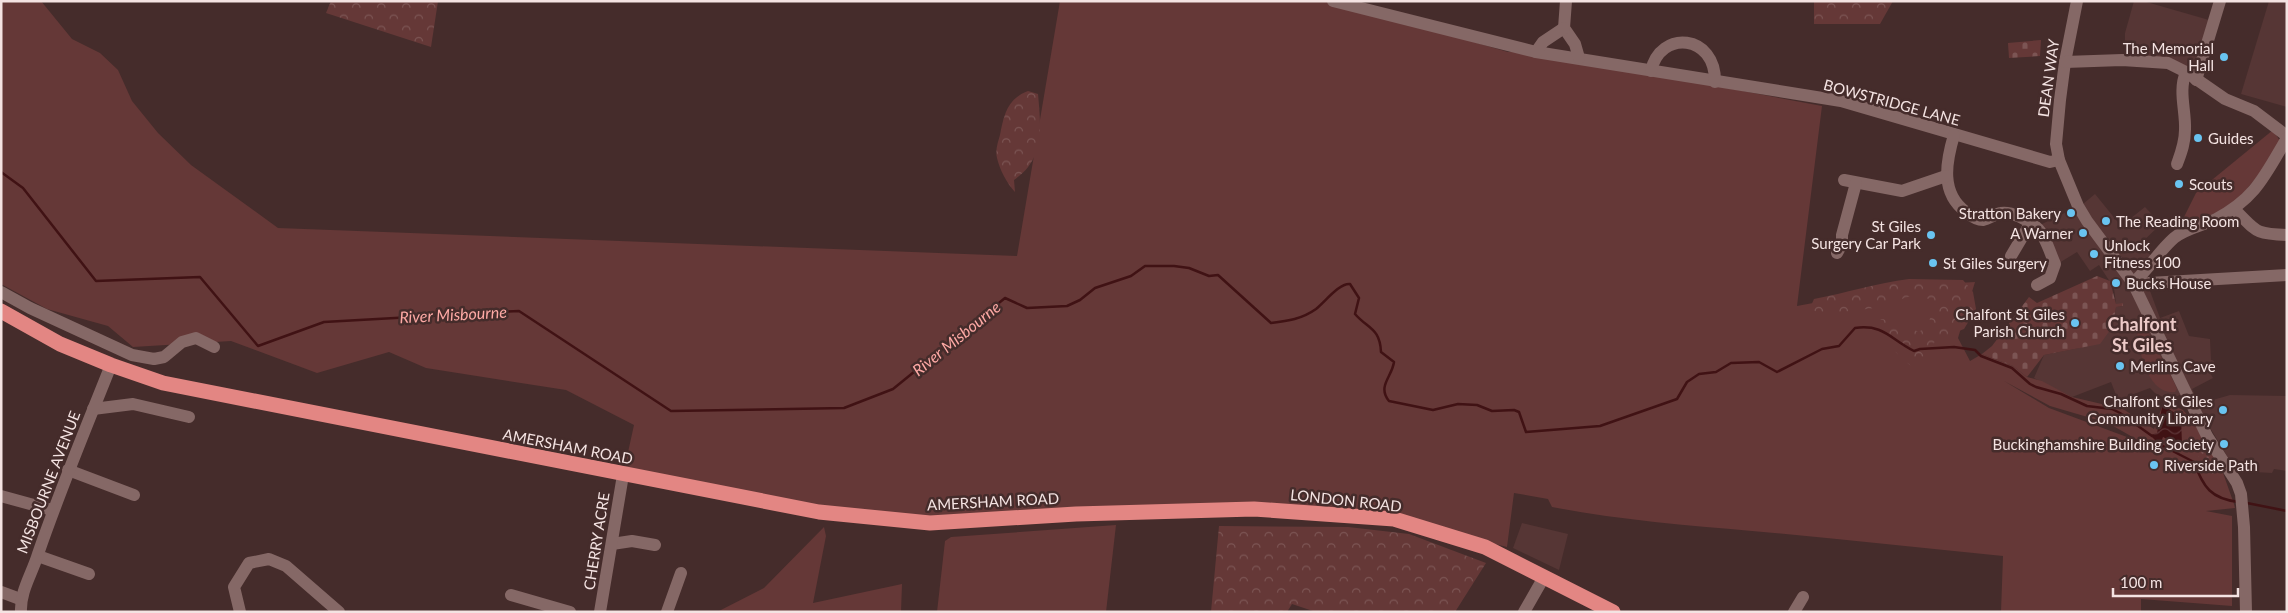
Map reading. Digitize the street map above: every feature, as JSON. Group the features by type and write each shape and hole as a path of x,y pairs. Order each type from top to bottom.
{"highway":[{"name":"AMERSHAM ROAD","path":"1,311 60,344 111,365 163,383 818,512 930,523 1146,511"},
{"name":"LONDON ROAD","path":"1146,511 1254,509 1394,520 1485,547 1613,612"}],"street":[{"name":"BOWSTRIDGE LANE","path":"1333,1 1536,52 1841,101 2050,162 2059,160"},
{"path":"1566,1 1564,28 1574,44 1578,58"},
{"name":"DEAN WAY","path":"2077,1 2065,62 2056,144 2059,160 2071,192 2087,221 2135,286 2207,436 2231,472 2241,500 2246,612"},
{"path":"2196,80 2220,1"},
{"path":"1536,52 1543,42 1564,28"},
{"path":"1651,71 1654,58 1665,48 1685,42 1697,44 1706,53 1715,69 1715,82"},
{"path":"2065,62 2142,60 2168,63 2186,72 2225,99 2254,111 2287,137 2274,163 2257,188 2234,209 2213,221 2182,232 2173,238 2135,286"},
{"path":"2177,164 2184,145 2186,130 2181,82 2186,72"},
{"path":"1954,135 1948,156 1946,176 1958,204 1969,214 1984,220 2003,212 2013,214 2036,226 2055,264 2050,278 2037,285"},
{"path":"1844,180 1902,191 1946,176"},
{"path":"1837,252 1842,244 1842,235 1856,183"},
{"path":"2234,209 2251,228 2266,234 2287,235"},
{"path":"2010,256 2030,224"},
{"path":"2135,286 2149,283 2287,275"},
{"path":"1,292 30,308 132,354 154,359 164,357 182,342 196,338 214,347"},
{"name":"MISBOURNE AVENUE","path":"20,606 52,510 111,365"},
{"path":"93,409 133,404 189,417"},
{"path":"68,470 134,495"},
{"name":"CHERRY ACRE","path":"600,612 623,474"},
{"path":"1,496 52,510"},
{"path":"612,544 632,541 656,544"},
{"path":"38,556 89,574"},
{"path":"240,612 234,587 248,563 270,559 286,566 339,612"},
{"path":"667,612 680,573"},
{"path":"1524,612 1544,577"},
{"path":"1,592 20,606"},
{"path":"512,595 570,612"},
{"path":"1794,612 1803,597"}],"shaded area":[{"path":"2134,1 2143,1 2209,20 2194,73 2129,55 2125,47 2125,33"},
{"path":"2269,1 2287,1 2287,107 2241,94"},
{"path":"2095,194 2121,226 2145,207 2161,224 2139,245 2153,257 2146,280 2160,318 2179,311 2189,336 2210,339 2211,360 2214,361 2213,365 2207,368 2213,378 2192,389 2199,404 2230,395 2287,396 2287,471 2274,469 2272,473 2236,471 2188,391 2169,400 2155,393 2150,388 2118,400 2111,382 2072,397 2034,378 2044,355 2079,348 2113,326 2116,307 2123,306 2116,304 2114,288 2099,265 2090,271 2077,252 2059,263 2040,225 2083,204"},
{"path":"1522,523 1568,534 1559,570 1513,548"}],"green space":[{"path":"1,1 41,1 72,39 100,53 118,70 132,101 158,133 191,165 278,228 1017,256 1060,1 1333,1 1508,52 1536,52 1822,106 1797,306 1904,286 1975,282 1958,338 1970,361 1982,354 2013,366 2027,377 2042,381 2072,397 2123,409 2154,429 2164,401 2183,410 2192,420 2222,470 2235,508 2206,511 2232,516 2232,606 2141,599 2141,612 2001,612 2003,556 1627,519 1552,507 1548,499 1514,493 1507,547 1394,519 1239,509 930,523 623,475 634,425 566,390 426,368 389,352 317,373 231,341 133,347 108,326 47,309 1,284","holes":["2004,381 2050,406 2108,423 2143,443 2049,408"]},
{"path":"331,1 438,1 431,47 326,13"},
{"path":"1814,1 1893,1 1880,24 1814,24"},
{"path":"2041,40 2040,56 2009,58 2008,43"},
{"path":"1028,91 1038,94 1039,142 1031,162 1024,172 1014,180 1015,192 1002,171 997,158 997,149 1008,108 1015,98"},
{"path":"2273,130 2280,141 2270,162 2232,206 2182,227 2181,223 2196,193"},
{"path":"2097,276 2110,281 2116,304 2123,303 2123,306 2116,307 2113,326 2100,344 2044,355 2027,377 2013,366 1982,354 1992,346 2029,297 2037,303"},
{"path":"1909,279 1963,280 1973,292 1976,309 1964,329 1935,340 1930,357 1916,369 1875,333 1881,319 1896,321 1919,332 1929,324 1933,300 1914,295 1874,308 1822,315 1810,308 1814,299"},
{"path":"2142,321 2174,382 2177,389 2175,392 2165,391 2150,377 2141,355 2136,323"},
{"path":"2208,449 2222,470 2211,477 2197,454"},
{"path":"1116,525 1106,612 937,612 945,541 951,537"},
{"path":"1219,526 1348,527 1409,534 1486,563 1455,612 1316,612 1292,604 1287,612 1211,612"},
{"path":"824,527 826,536 813,603 902,584 901,612 717,612 764,588"}],"water":[{"path":"2164,406 2181,417 2182,444 2163,437 2160,445 2150,435 2157,433 2162,407"}],"waterway":[{"name":"River Misbourne","path":"1,172 23,188 96,281 200,277 258,346 324,322 519,311 671,411 844,408 893,389 1005,298 1027,308 1067,306 1080,300 1095,288 1131,276 1145,266 1174,266 1189,268 1209,276 1218,275 1271,323 1305,315 1316,309 1341,286 1350,284 1359,298 1355,314 1376,333 1381,352 1394,362 1384,391 1389,401 1433,410 1458,404 1477,405 1492,411 1514,410 1519,412 1526,432 1600,426 1677,399 1687,382 1699,374 1716,372 1731,363 1759,362 1777,372 1822,349 1839,346 1855,328 1865,327 1880,330 1914,351 1954,347 1975,350 1981,356 2012,368 2036,387 2061,394 2087,406 2112,409 2152,436"},
{"name":"River Misbourne","path":"2159,444 2194,462 2205,485 2215,495 2239,502"},
{"name":"River Misbourne","path":"2247,503 2287,511"}],"place":[{"name":"The Memorial Hall","path":"2224,57"},
{"name":"Guides","path":"2198,138"},
{"name":"Scouts","path":"2179,184"},
{"name":"Stratton Bakery","path":"2071,213"},
{"name":"The Reading Room","path":"2106,221"},
{"name":"A Warner","path":"2083,233"},
{"name":"St Giles Surgery Car Park","path":"1931,235"},
{"name":"Unlock Fitness 100","path":"2094,254"},
{"name":"St Giles Surgery","path":"1933,263"},
{"name":"Bucks House","path":"2116,283"},
{"name":"Chalfont St Giles Parish Church","path":"2075,323"},
{"name":"Merlins Cave","path":"2120,366"},
{"name":"Chalfont St Giles Community Library","path":"2223,410"},
{"name":"Buckinghamshire Building Society","path":"2224,444"},
{"name":"Riverside Path","path":"2154,465"}],"district":[{"name":"Chalfont St Giles","path":"2142,334"}]}
